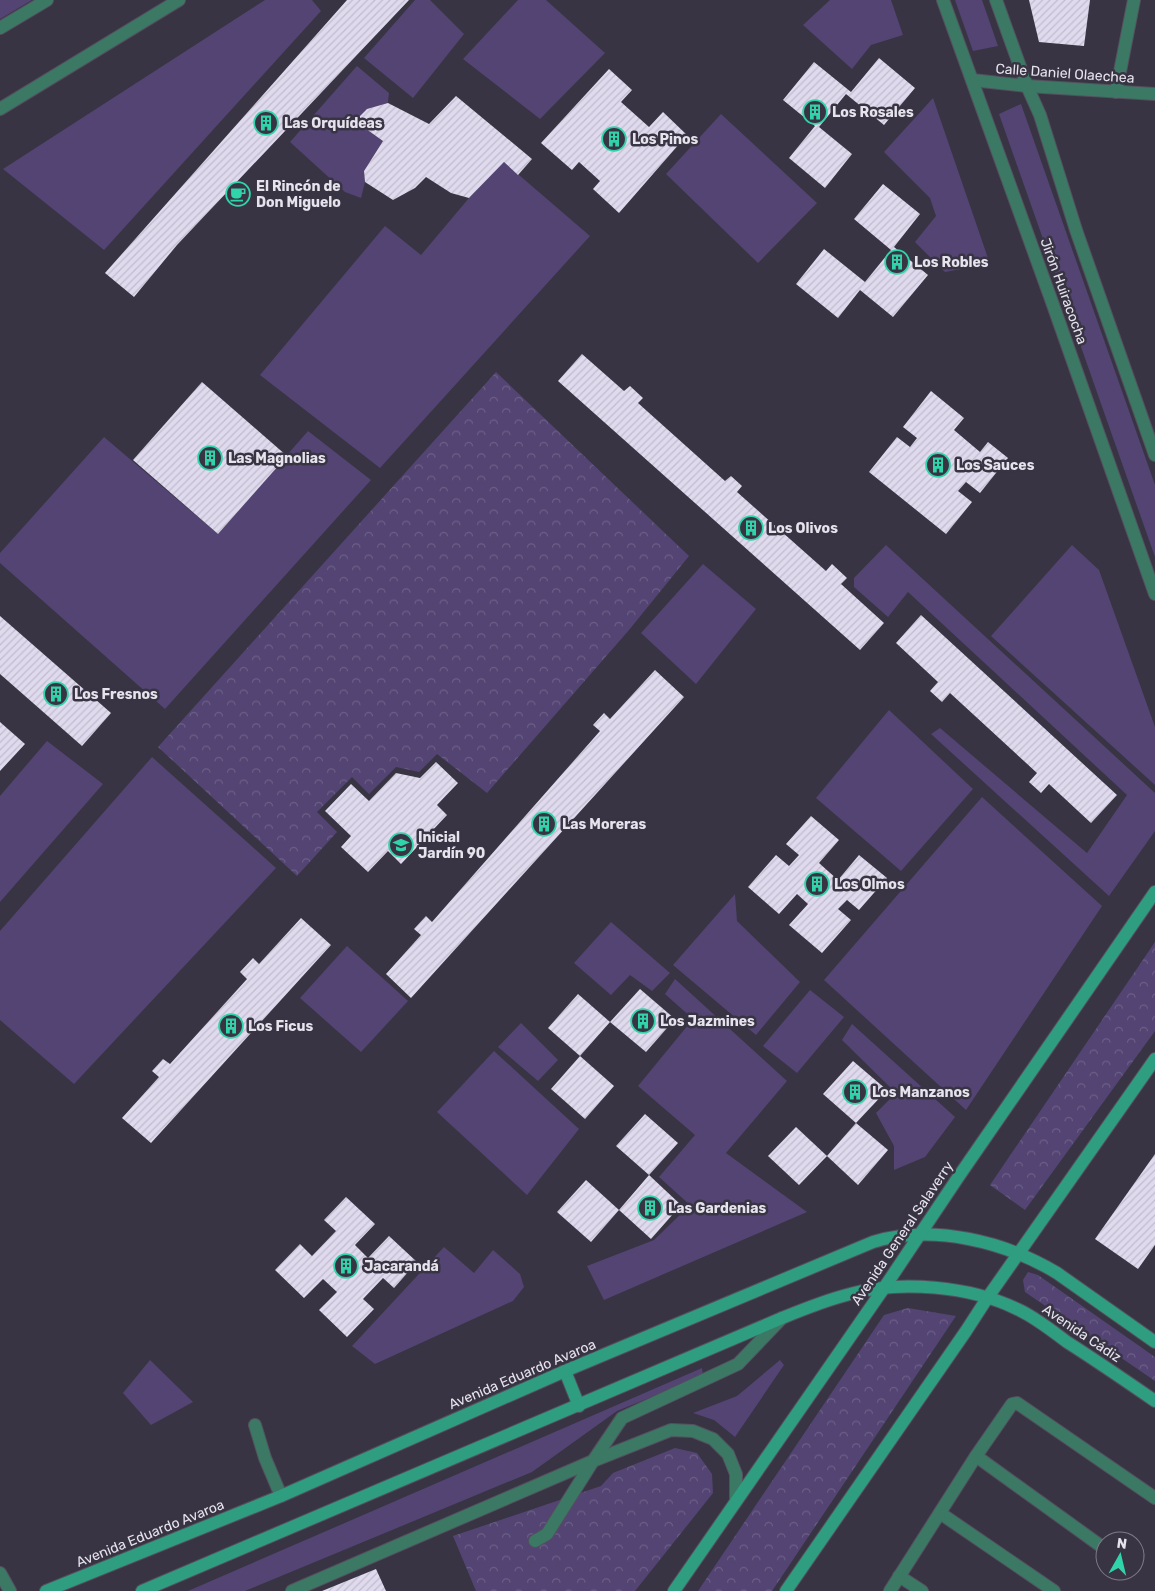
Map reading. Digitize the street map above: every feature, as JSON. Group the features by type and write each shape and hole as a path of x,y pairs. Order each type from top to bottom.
{"main road":[{"name":"Avenida General Salaverry","path":"674,1591 1155,892"},
{"path":"790,1590 1018,1254 1155,1059"},
{"name":"Avenida Eduardo Avaroa","path":"46,1591 280,1496 565,1371 873,1242 892,1237 954,1237 1007,1249 1018,1254"},
{"path":"1018,1254 1057,1273 1155,1342"},
{"path":"142,1591 813,1306 851,1293 884,1288 922,1287 988,1298"},
{"name":"Avenida Cádiz","path":"988,1298 1018,1309 1030,1316 1155,1401"},
{"path":"565,1371 579,1406"}],"street":[{"path":"0,28 47,0"},
{"path":"0,108 179,0"},
{"name":"Jirón Huiracocha","path":"943,0 1155,594"},
{"path":"996,0 1027,86 1040,115 1076,230 1155,456"},
{"path":"1116,92 1134,0"},
{"name":"Calle Daniel Olaechea","path":"972,80 1027,86 1155,94"},
{"path":"535,1541 547,1534 622,1418 738,1364 782,1318"},
{"path":"890,1591 976,1456 1012,1404 1018,1402 1155,1498"},
{"path":"254,1425 280,1496"},
{"path":"292,1591 593,1461 671,1430 693,1430 713,1439 728,1454 736,1474 736,1501"},
{"path":"976,1456 1095,1542"},
{"path":"940,1513 1054,1591"},
{"path":"0,1573 10,1591"},
{"path":"899,1576 922,1591"}],"green space":[{"path":"0,0 32,0 0,19"},
{"path":"265,0 312,0 321,11 104,250 3,169"},
{"path":"415,0 430,0 464,34 413,98 364,58"},
{"path":"518,0 546,0 605,53 540,119 463,59"},
{"path":"830,0 891,0 903,35 871,45 852,69 803,25"},
{"path":"955,0 982,0 998,46 973,51"},
{"path":"357,66 389,93 383,141 364,171 365,182 361,198 345,192 290,142"},
{"path":"933,98 990,264 945,272 915,242 936,216 930,198 884,152"},
{"path":"1021,104 1155,485 1155,557 999,114"},
{"path":"721,114 817,203 758,263 666,174"},
{"path":"504,162 590,236 380,468 260,375 385,226 421,255 469,198"},
{"path":"496,372 689,556 629,630 487,793 437,754 419,772 396,767 369,794 352,777 317,812 337,832 297,876 158,747"},
{"path":"308,431 371,480 165,709 0,563 0,553 104,437 218,534"},
{"path":"886,545 1155,793 1155,831 1109,896 931,734 940,728 1087,853 1127,795 908,592 888,617 854,587 854,578"},
{"path":"1072,545 1099,570 1155,727 1155,785 991,636"},
{"path":"703,564 756,609 696,684 641,633"},
{"path":"889,710 973,789 901,871 816,798"},
{"path":"47,741 103,784 0,902 0,796"},
{"path":"152,757 276,868 74,1084 0,1020 0,931"},
{"path":"982,797 1102,906 966,1110 824,980"},
{"path":"735,894 737,921 800,982 756,1035 673,965"},
{"path":"611,922 670,973 652,991 630,975 611,995 574,963"},
{"path":"1155,942 1155,1031 1025,1210 990,1185"},
{"path":"347,946 408,1001 361,1052 300,998"},
{"path":"675,979 787,1081 726,1153 807,1212 604,1300 587,1266 654,1240 690,1205 659,1177 695,1135 638,1086 693,1019 665,994"},
{"path":"810,990 844,1017 797,1073 763,1046"},
{"path":"521,1023 558,1060 538,1081 498,1047"},
{"path":"852,1024 955,1117 925,1157 894,1170 894,1146 876,1113 896,1093 842,1040"},
{"path":"494,1051 579,1129 527,1195 437,1112"},
{"path":"444,1247 474,1273 493,1250 520,1274 524,1287 513,1301 375,1364 352,1346"},
{"path":"1028,1272 1038,1275 1155,1357 1155,1381 1025,1292 1023,1280"},
{"path":"908,1308 956,1316 772,1591 698,1591 884,1315"},
{"path":"150,1360 193,1402 151,1425 123,1393"},
{"path":"780,1360 784,1365 735,1437 714,1420 693,1413 737,1396"},
{"path":"702,1368 703,1376 617,1411 532,1472 245,1591 188,1591"},
{"path":"675,1448 697,1453 712,1474 713,1493 635,1591 476,1591 453,1536 601,1486 613,1473"}],"building":[{"name":"Las Orquídeas","path":"347,0 409,0 177,245 134,297 105,273"},
{"path":"1029,0 1090,0 1084,46 1039,42"},
{"name":"Los Rosales","path":"879,58 915,88 884,125 846,94 819,127 852,154 825,188 789,158 815,126 783,100 814,62 851,92"},
{"name":"Los Pinos","path":"609,69 632,90 621,102 649,127 663,112 687,135 619,213 593,189 600,181 579,162 572,170 541,143"},
{"path":"456,96 532,159 518,175 504,162 469,198 451,193 426,177 415,188 393,200 365,182 364,171 383,141 355,121 367,109 388,103 429,124"},
{"name":"Los Robles","path":"883,184 920,214 894,247 928,275 893,317 860,290 838,318 796,284 824,249 865,282 891,250 854,219"},
{"name":"Los Olivos","path":"582,354 624,391 630,386 643,398 638,403 725,481 731,476 742,486 737,492 826,571 832,564 847,578 841,584 884,623 860,650 558,381"},
{"name":"Las Magnolias","path":"202,382 287,456 218,534 133,460"},
{"name":"Los Sauces","path":"931,391 964,418 954,430 980,452 988,442 1008,458 980,493 966,482 958,491 972,502 946,534 869,472 897,437 910,447 917,438 903,427"},
{"path":"921,615 1117,795 1091,823 1049,784 1041,793 1029,782 1037,773 950,693 942,702 930,691 938,682 896,643"},
{"name":"Los Fresnos","path":"0,616 111,713 82,746 0,674"},
{"name":"Las Moreras","path":"655,670 684,697 411,998 386,974 421,935 414,929 426,916 432,922 600,731 593,725 604,713 610,719"},
{"path":"0,722 25,744 0,771"},
{"path":"436,762 458,783 437,805 447,815 401,864 388,851 368,872 341,847 351,836 325,811 351,784 369,801 396,773 420,778"},
{"name":"Los Olmos","path":"811,816 839,840 819,863 838,880 859,855 887,878 859,910 847,900 838,909 851,920 822,953 789,925 808,904 797,894 779,914 748,887 776,855 789,866 799,855 786,844"},
{"name":"Los Ficus","path":"301,918 331,945 151,1143 122,1118 159,1077 152,1071 163,1059 170,1064 247,979 240,972 253,958 259,964"},
{"name":"Los Jazmines","path":"640,989 675,1019 646,1052 610,1022"},
{"path":"578,994 610,1022 580,1056 548,1028"},
{"path":"580,1056 614,1086 585,1119 551,1089"},
{"name":"Los Manzanos","path":"853,1061 887,1090 856,1123 823,1094"},
{"name":"Las Gardenias","path":"645,1114 678,1143 649,1175 616,1146"},
{"name":"Los Manzanos","path":"856,1123 888,1150 858,1185 827,1156"},
{"path":"796,1127 827,1156 799,1185 768,1156"},
{"path":"1155,1154 1155,1245 1138,1269 1095,1239"},
{"name":"Las Gardenias","path":"649,1175 681,1205 651,1239 619,1210"},
{"path":"586,1180 619,1210 591,1242 557,1212"},
{"name":"Jacarandá","path":"346,1197 375,1224 355,1245 368,1258 389,1236 417,1262 394,1288 383,1278 363,1299 374,1309 347,1337 319,1310 337,1292 323,1279 304,1298 275,1270 300,1244 312,1256 336,1231 324,1220"},
{"path":"376,1569 386,1591 322,1591"}],"place":[{"name":"Los Rosales","path":"815,112"},
{"name":"Las Orquídeas","path":"266,123"},
{"name":"Los Pinos","path":"614,139"},
{"name":"El Rincón de Don Miguelo","path":"238,194"},
{"name":"Los Robles","path":"897,262"},
{"name":"Las Magnolias","path":"210,458"},
{"name":"Los Sauces","path":"938,465"},
{"name":"Los Olivos","path":"751,528"},
{"name":"Los Fresnos","path":"56,694"},
{"name":"Las Moreras","path":"544,824"},
{"name":"Inicial Jardín 90","path":"401,845"},
{"name":"Los Olmos","path":"817,884"},
{"name":"Los Jazmines","path":"643,1021"},
{"name":"Los Ficus","path":"231,1026"},
{"name":"Los Manzanos","path":"855,1092"},
{"name":"Las Gardenias","path":"650,1208"},
{"name":"Jacarandá","path":"346,1266"}]}
